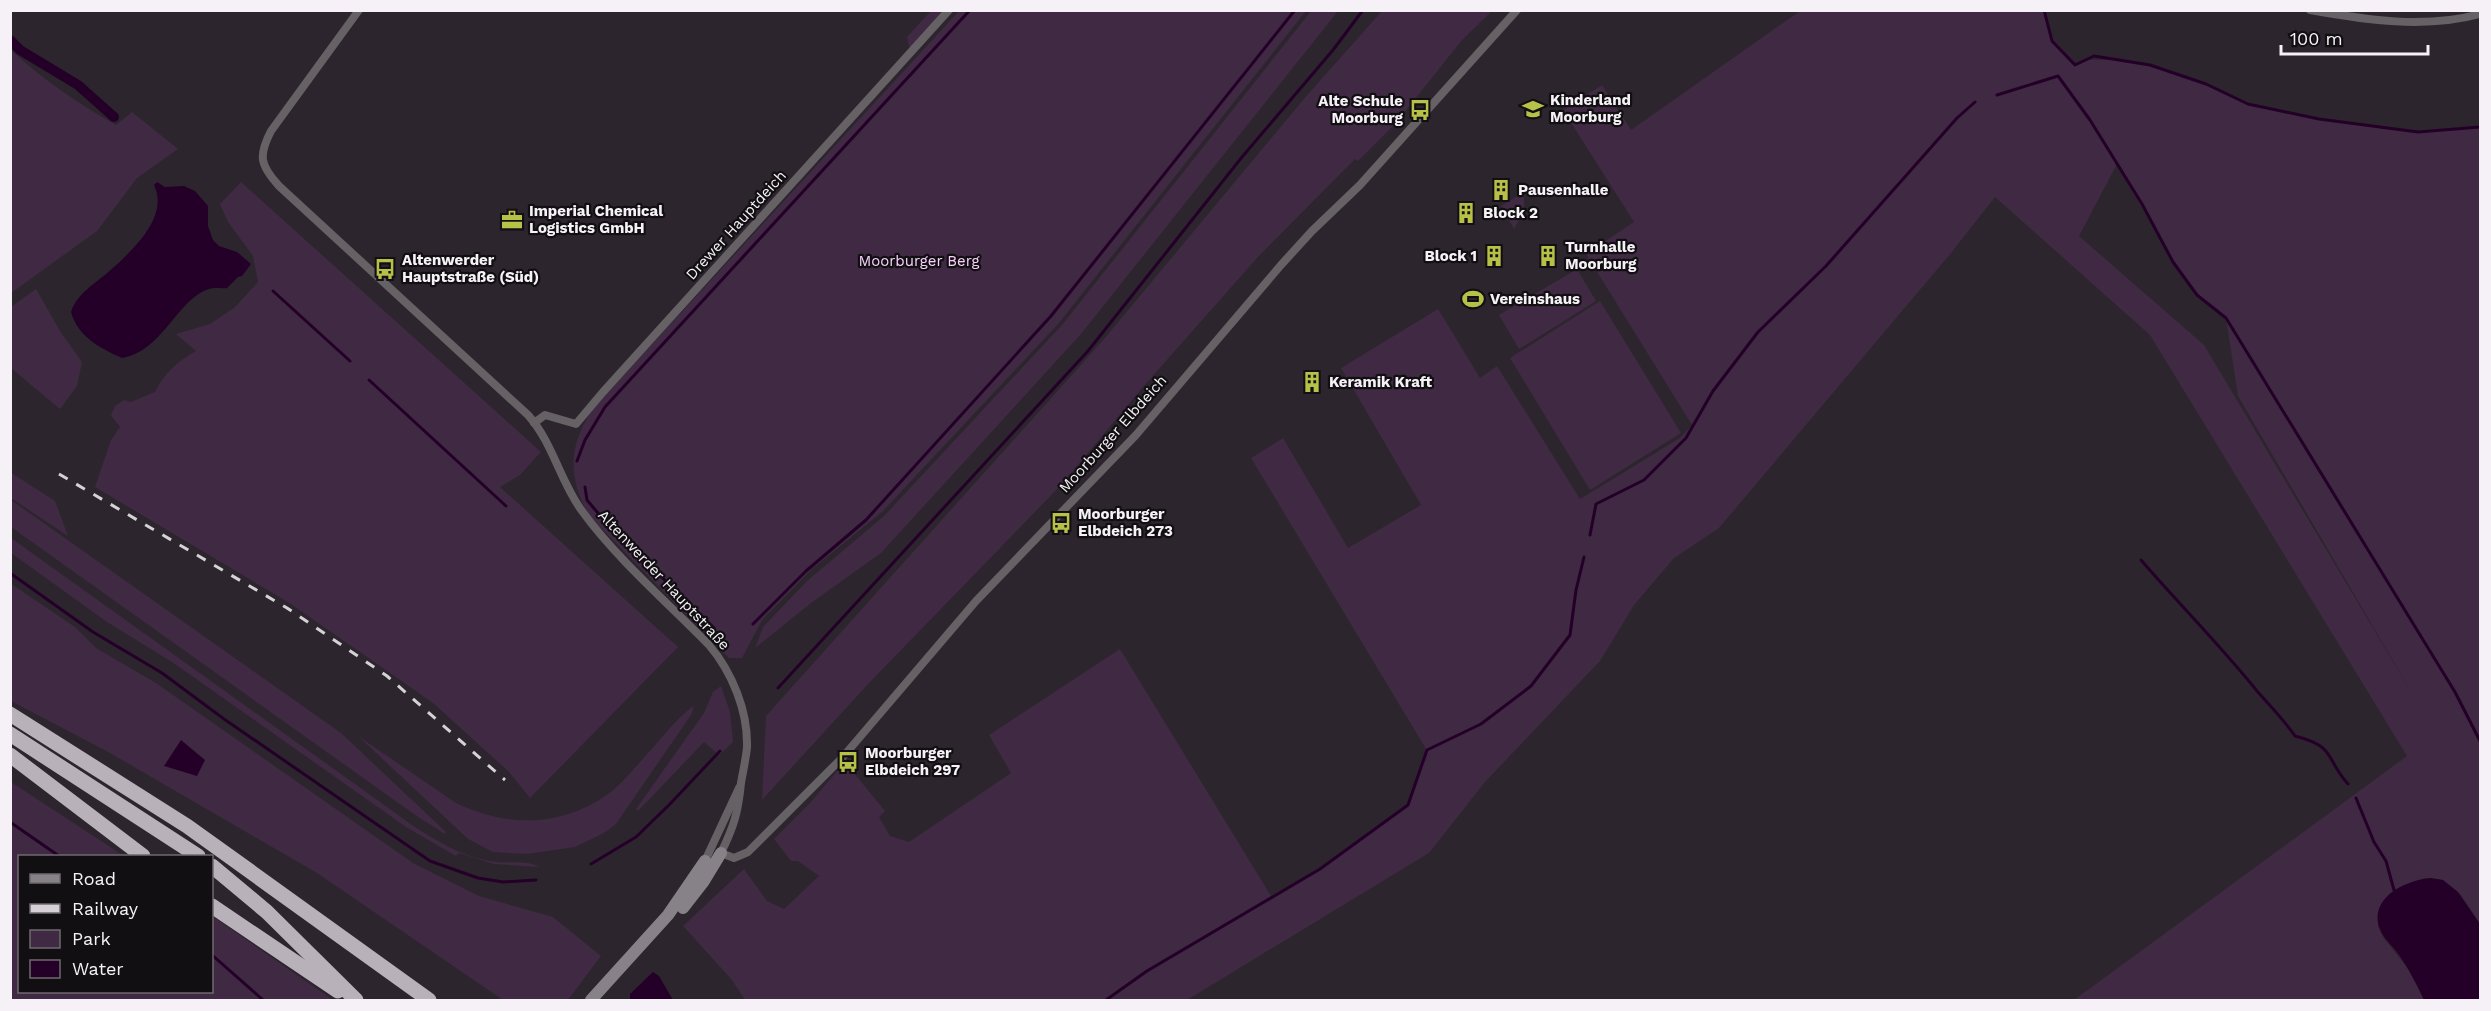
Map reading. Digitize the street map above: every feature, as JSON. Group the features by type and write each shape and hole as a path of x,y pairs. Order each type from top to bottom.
{"highway":[{"path":"10,714 187,826 429,1000"},
{"path":"10,734 196,855"},
{"path":"10,755 142,855"},
{"path":"213,867 267,912 354,1000"},
{"path":"213,907 354,1000"}],"street":[{"name":"Altenwerder Hauptstraße","path":"359,10 271,131 262,151 265,169 279,186 534,423 552,454 565,484 586,518 709,645 729,673 739,700 746,735 737,816 721,853"},
{"name":"Drewer Hauptdeich","path":"534,423 545,415 576,424 949,10"},
{"name":"Moorburger Elbdeich","path":"705,861 721,853 737,858 748,852 842,758 976,601 1136,435 1304,240 1360,185 1517,10"},
{"path":"2310,10 2370,19 2432,23 2481,14"},
{"name":"Altenwerder Hauptstraße","path":"705,861 741,784"},
{"path":"645,940 666,926 686,905 721,853"},
{"path":"591,1000 681,899 705,861"}],"green space":[{"path":"2044,10 2052,41 2075,65 2084,60 2124,60 2150,65 2206,84 2248,104 2319,119 2418,132 2480,127 2480,924 2461,895 2443,880 2424,878 2390,893 2378,914 2378,927 2383,937 2409,970 2424,1000 2074,1000 2407,756 2150,335 1995,197 1951,253 1719,528 1674,558 1634,605 1600,661 1485,782 1429,853 1187,1000 745,1000 732,980 683,926 744,869 767,901 784,909 819,876 798,861 791,861 774,839 810,803 845,762 885,811 879,817 890,836 909,842 1011,773 989,735 1120,649 1271,896 1320,869 1408,805 1426,749 1251,458 1283,438 1348,548 1421,505 1341,368 1438,309 1480,378 1497,366 1580,499 1680,438 1692,425 1586,254 1634,222 1563,110 1602,85 1631,130 1800,11","holes":["2117,164 2173,262 2197,295 2226,318 2238,396 2416,700 2204,345 2079,236"]},
{"path":"931,11 946,11 910,49 907,37"},
{"name":"Moorburger Berg","path":"959,11 1306,11 1059,323 883,511 811,570 762,620 742,658 729,658 589,516 574,474 575,447 586,420 595,406"},
{"path":"1311,11 1338,11 1081,334 881,553 811,603 755,648 763,627 807,581 884,516 1062,325"},
{"path":"1382,11 1492,11 1462,40 1396,123 1358,161 1355,159 1257,258 1143,387 1063,483 870,682 762,800 766,716 1104,339 1308,94"},
{"path":"11,50 48,81 102,117 116,125 132,112 178,149 137,178 97,231 11,293"},
{"path":"241,182 541,452 520,475 500,487 678,647 530,798 509,772 433,703 291,604 95,487 111,440 120,427 111,415 115,406 124,400 131,402 155,392 172,368 196,351 176,334 210,324 235,307 258,282 253,256 228,222 220,204"},
{"path":"1524,192 1524,212 1514,229 1501,206"},
{"path":"1577,269 1596,301 1519,349 1499,315"},
{"path":"36,289 60,331 82,362 77,386 60,409 11,368 11,307"},
{"path":"1600,301 1681,433 1590,490 1510,358"},
{"path":"10,472 55,501 68,536 11,498"},
{"path":"11,500 341,733 446,832 445,834 11,527"},
{"path":"11,538 424,833 475,858 525,863 539,867 494,864 459,853 456,856 406,827 175,664 107,622 11,553"},
{"path":"10,583 75,627 96,648 156,683 413,863 479,896 553,917 601,956 568,1000 503,1000 317,873 110,753 11,701"},
{"path":"721,686 730,712 733,742 719,755 704,742 638,811 636,809 704,713 713,692"},
{"path":"694,706 691,715 616,824 604,833 575,847 527,854 493,852 468,839 358,736 456,803 494,816 514,820 533,820 571,813 608,794 619,785 676,721"},
{"path":"11,782 122,855 18,855 18,993 213,993 213,917 333,1000 11,1000"}],"water":[{"path":"157,182 165,187 184,186 195,191 208,206 208,226 213,240 219,246 237,252 251,264 242,276 227,288 211,288 198,295 148,346 122,358 98,346 84,335 74,321 71,312 81,295 126,256 145,234 157,210 158,197 154,185"},
{"path":"181,740 205,760 197,776 164,766"},
{"path":"2431,878 2443,880 2458,892 2480,924 2480,1000 2424,1000 2406,966 2380,929 2379,908 2384,900 2411,882"},
{"path":"653,972 659,976 673,1000 630,1000 630,994"}],"waterway":[{"path":"577,461 585,440 605,407 970,10"},
{"path":"753,624 806,571 866,520 1051,316 1295,10"},
{"path":"778,688 1088,351 1242,157 1333,50 1363,10"},
{"path":"2044,10 2052,41 2075,65 2094,56 2150,65 2206,84 2248,104 2319,119 2418,132 2480,127"},
{"path":"10,40 20,50 78,85 114,117"},
{"path":"1997,95 2058,76 2090,120 2142,204 2173,262 2197,295 2226,318 2455,692 2480,741"},
{"path":"1590,535 1596,504 1644,480 1686,438 1713,391 1758,332 1826,266 1957,118 1975,102"},
{"path":"273,291 350,361"},
{"path":"369,380 506,506"},
{"path":"585,487 587,500 608,525 714,628"},
{"path":"1106,1000 1147,971 1320,869 1408,805 1427,750 1481,724 1531,686 1570,635 1576,590 1584,557"},
{"path":"2141,560 2229,657 2295,736 2318,744 2324,749 2348,784"},
{"path":"10,573 93,632 162,673 224,719 430,861 478,878 503,882 536,880"},
{"path":"591,864 636,837 720,751"},
{"path":"2356,798 2374,842 2386,861 2394,890"},
{"path":"10,822 58,855"},
{"path":"213,956 263,1000"}],"railway":[{"path":"59,474 287,608 387,676 505,780"}],"place":[{"name":"Kinderland Moorburg","path":"1533,109"},
{"name":"Alte Schule Moorburg","path":"1420,110"},
{"name":"Pausenhalle","path":"1501,190"},
{"name":"Block 2","path":"1466,213"},
{"name":"Imperial Chemical Logistics GmbH","path":"512,220"},
{"name":"Block 1","path":"1494,256"},
{"name":"Turnhalle Moorburg","path":"1548,256"},
{"name":"Altenwerder Hauptstraße (Süd)","path":"385,269"},
{"name":"Vereinshaus","path":"1473,299"},
{"name":"Keramik Kraft","path":"1312,382"},
{"name":"Moorburger Elbdeich 273","path":"1061,523"},
{"name":"Moorburger Elbdeich 297","path":"848,762"}]}
